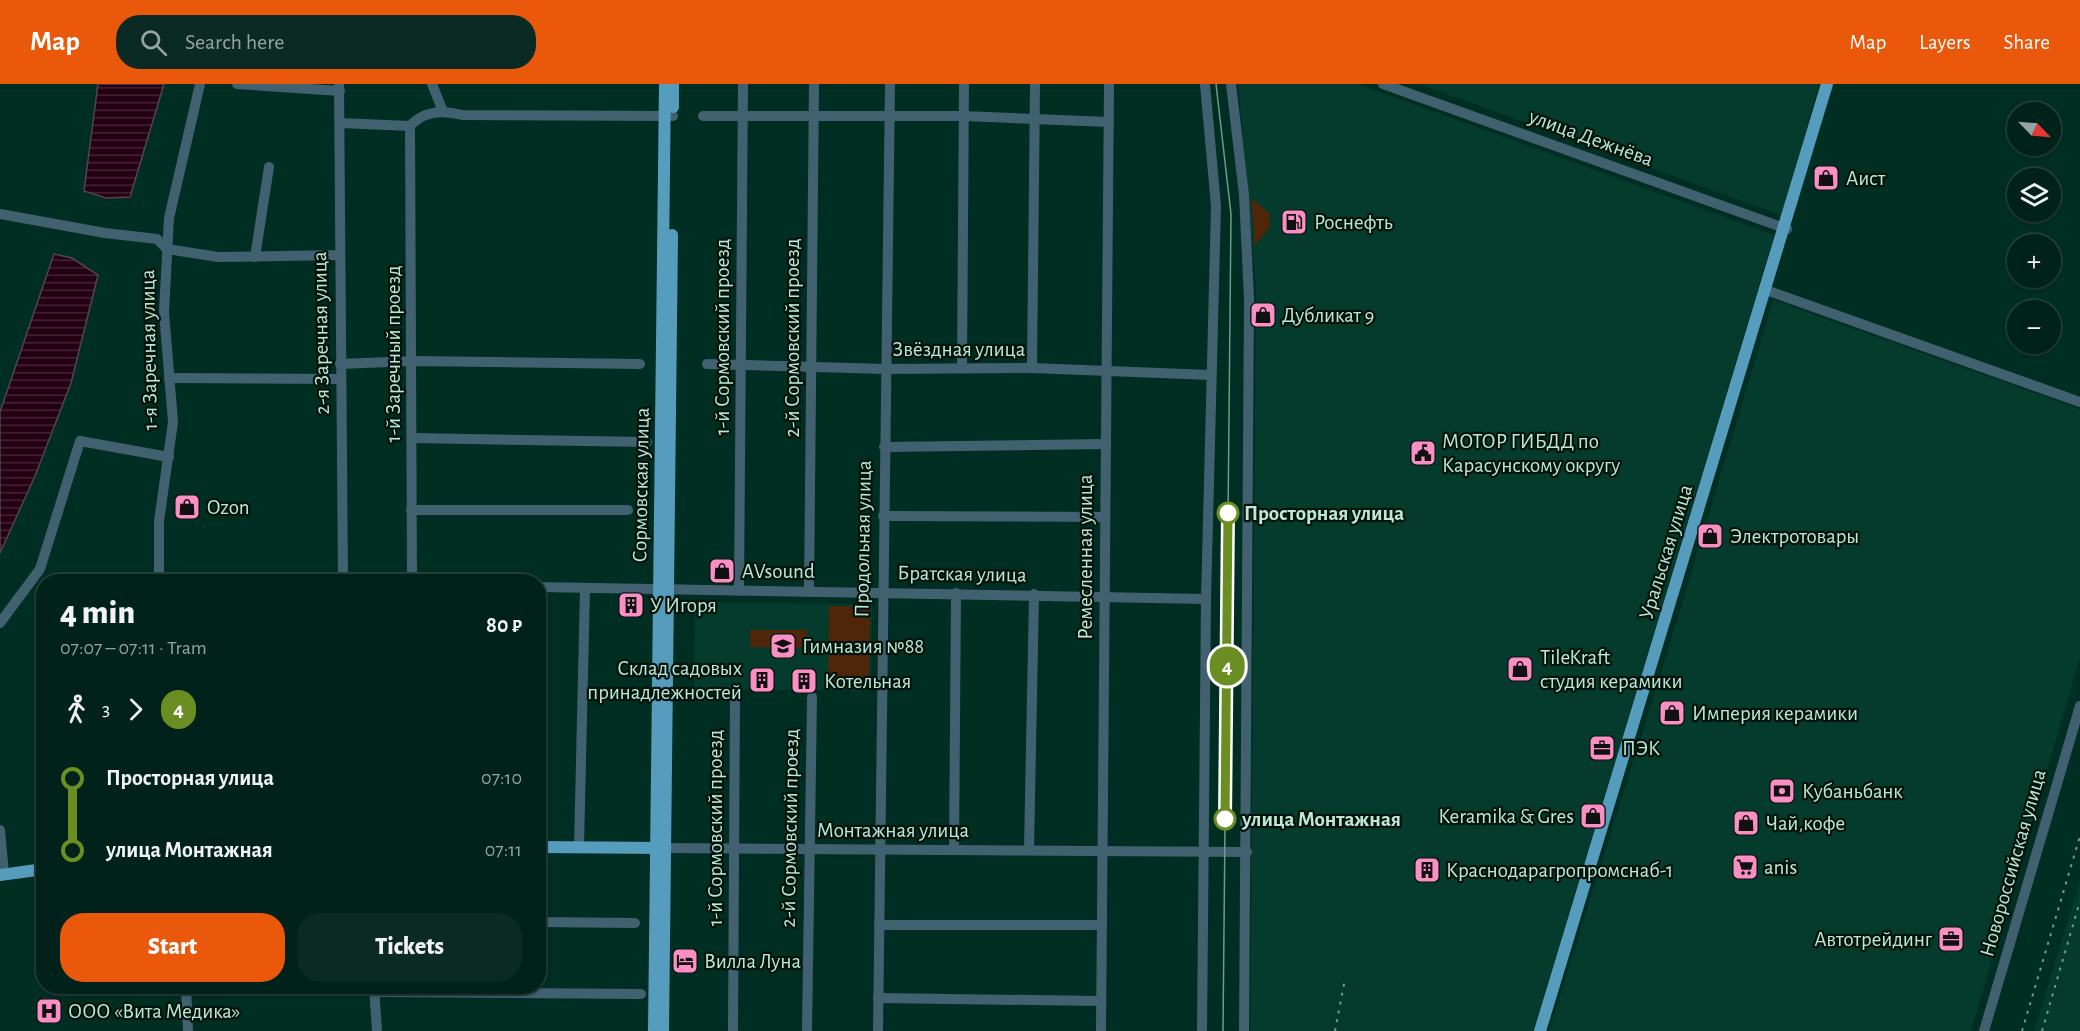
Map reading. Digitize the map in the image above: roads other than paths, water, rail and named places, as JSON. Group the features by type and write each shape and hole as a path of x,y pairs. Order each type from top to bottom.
{"main road":[{"name":"Сормовская улица","path":"664,84 669,116"},
{"name":"Сормовская улица","path":"663,1031 661,848 669,116 673,84"},
{"name":"Уральская улица","path":"1542,1031 1768,290 1828,84"},
{"name":"Монтажная улица","path":"546,847 661,848"},
{"name":"Сормовская улица","path":"654,1031 661,848"},
{"path":"2,874 36,870"}],"street":[{"name":"1-я Заречная улица","path":"159,574 159,521 172,422 164,312 169,218 200,84"},
{"path":"237,84 340,88"},
{"path":"432,84 442,110"},
{"name":"1-й Сормовский проезд","path":"739,591 743,84"},
{"name":"2-й Сормовский проезд","path":"809,592 814,84"},
{"name":"Продольная улица","path":"878,1031 890,84"},
{"path":"962,368 964,84"},
{"path":"1032,368 1035,84"},
{"name":"Ремесленная улица","path":"1101,1031 1109,84"},
{"path":"1202,1031 1206,599 1216,206 1205,84"},
{"path":"1231,84 1244,195 1250,299 1244,1031"},
{"name":"улица Дежнёва","path":"1383,84 1786,228"},
{"name":"2-я Заречная улица","path":"340,88 343,574"},
{"path":"340,123 410,126 416,119 442,110 462,115 669,116"},
{"path":"703,116 963,116 1035,121 1109,122"},
{"name":"1-й Заречный проезд","path":"410,126 413,361 412,574"},
{"path":"255,257 269,167"},
{"path":"0,214 105,233 157,239 167,249 218,257 340,255"},
{"path":"1768,290 2080,402"},
{"path":"340,364 413,361 640,364"},
{"name":"Звёздная улица","path":"707,364 885,369 1032,368 1211,375"},
{"path":"169,378 341,379"},
{"path":"412,438 647,442"},
{"path":"36,574 40,569 80,441 169,457"},
{"path":"884,447 1106,444"},
{"path":"411,510 628,510"},
{"path":"883,516 1104,517"},
{"path":"0,623 36,574"},
{"name":"Братская улица","path":"546,587 1034,594 1206,599"},
{"path":"579,847 585,589"},
{"path":"954,850 956,593"},
{"path":"1029,850 1034,594"},
{"name":"1-й Сормовский проезд","path":"733,1031 735,696"},
{"name":"2-й Сормовский проезд","path":"807,1031 812,697"},
{"name":"Новороссийская улица","path":"1984,1031 2080,706"},
{"path":"0,830 2,874"},
{"name":"Монтажная улица","path":"661,848 1247,852"},
{"path":"546,922 635,923"},
{"path":"879,925 1102,925"},
{"path":"546,993 641,994"},
{"path":"186,994 188,1031"},
{"path":"374,994 377,1031"},
{"path":"878,998 1100,1001"}],"tram line":[{"path":"1216,84 1231,214 1223,1031"},
{"name":"4","path":"1225,819 1228,513"}],"railway":[{"path":"2022,1031 2080,836"},
{"path":"2042,1031 2080,901"},
{"path":"1335,1031 1345,979"}],"place":[{"name":"Аист","path":"1826,178"},
{"name":"Роснефть","path":"1294,222"},
{"name":"Дубликат 9","path":"1263,315"},
{"name":"МОТОР ГИБДД по Карасунскому округу","path":"1423,453"},
{"name":"Ozon","path":"187,507"},
{"name":"Просторная улица","path":"1228,513"},
{"name":"Электротовары","path":"1710,536"},
{"name":"AVsound","path":"722,571"},
{"name":"У Игоря","path":"631,605"},
{"name":"Гимназия №88","path":"783,646"},
{"name":"TileKraft студия керамики","path":"1520,669"},
{"name":"Склад садовых принадлежностей","path":"762,680"},
{"name":"Котельная","path":"804,681"},
{"name":"Империя керамики","path":"1672,713"},
{"name":"ПЭК","path":"1602,748"},
{"name":"Кубаньбанк","path":"1782,791"},
{"name":"Keramika & Gres","path":"1593,816"},
{"name":"улица Монтажная","path":"1225,819"},
{"name":"Чай,кофе","path":"1746,823"},
{"name":"anis","path":"1745,867"},
{"name":"Краснодарагропромснаб-1","path":"1427,870"},
{"name":"Автотрейдинг","path":"1951,939"},
{"name":"Вилла Луна","path":"685,961"},
{"name":"ООО «Вита Медика»","path":"49,1011"}]}
